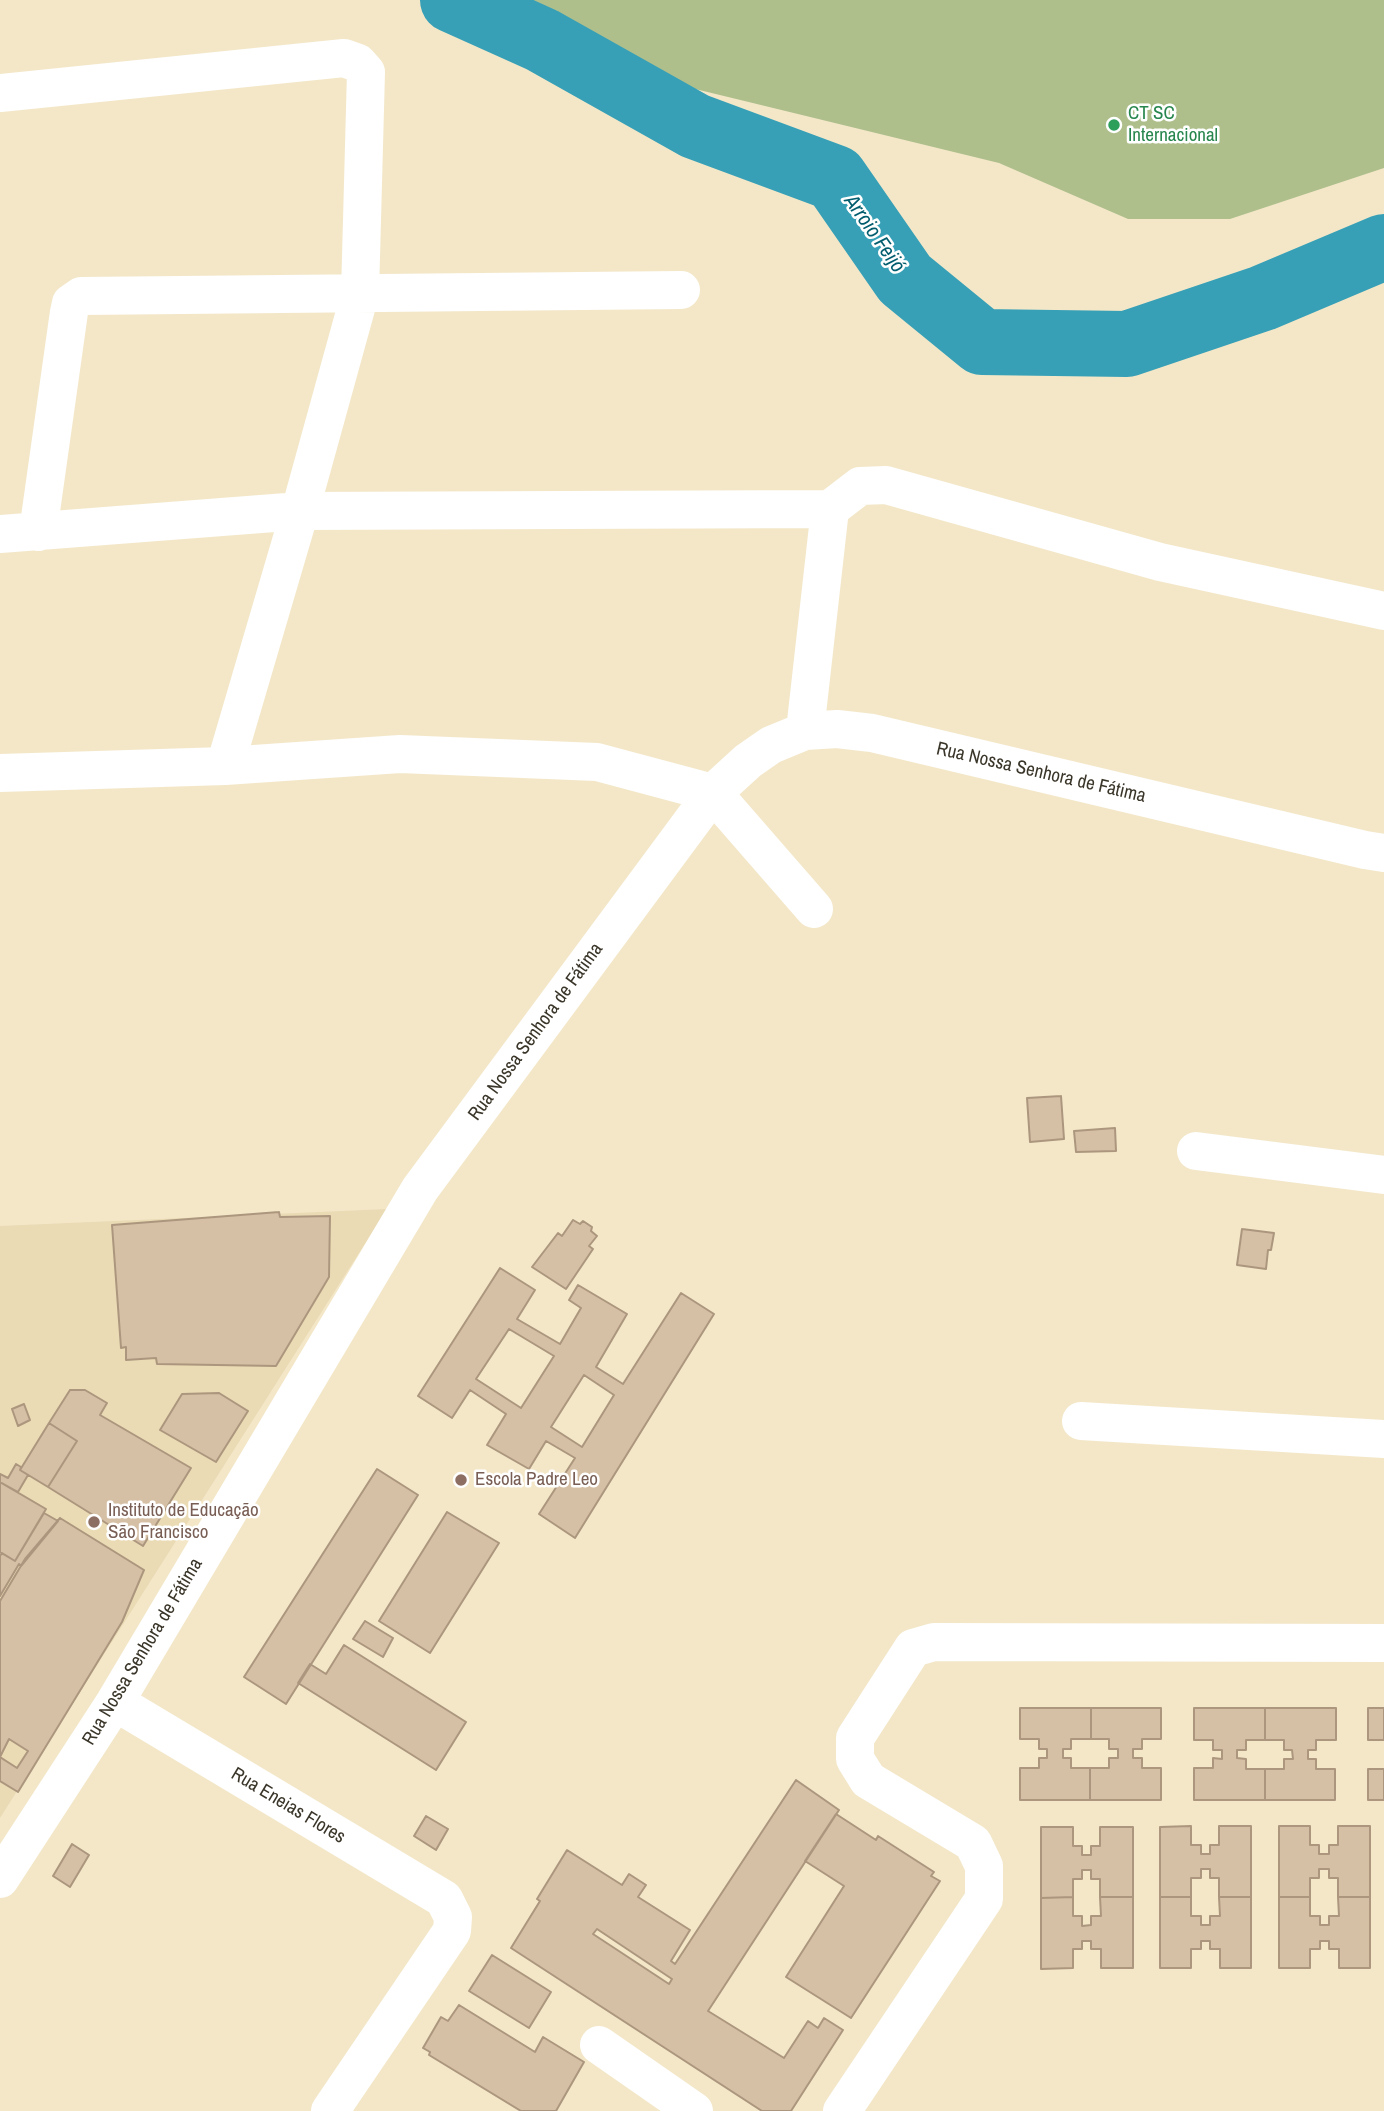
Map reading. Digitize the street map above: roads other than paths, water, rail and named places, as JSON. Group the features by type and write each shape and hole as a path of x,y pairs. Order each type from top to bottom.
{"street":[{"path":"0,93 344,58 358,63 366,72 360,294 225,766"},
{"path":"38,532 71,303 81,296 681,290"},
{"path":"0,534 300,510 830,509 860,486 886,485 1160,562 1384,611"},
{"path":"805,731 830,509"},
{"name":"Rua Nossa Senhora de Fátima","path":"5,1860 115,1702 420,1189 713,793 748,761 771,745 805,731 837,729 872,733 1384,853"},
{"path":"0,773 225,766 400,754 597,762 713,793 814,909"},
{"path":"1196,1151 1384,1175"},
{"path":"1081,1421 1384,1439"},
{"path":"842,2111 984,1899 984,1866 973,1843 868,1780 855,1759 855,1738 913,1648 934,1642 1384,1643"},
{"name":"Rua Eneias Flores","path":"115,1702 444,1899 453,1917 452,1931 330,2111"},
{"path":"599,2045 694,2111"}],"waterway":[{"name":"Arroio Feijó","path":"453,0 542,40 695,126 835,178 905,279 982,342 1127,344 1263,298 1384,247"}],"place":[{"name":"CT SC Internacional","path":"1114,125"},
{"name":"Escola Padre Leo","path":"461,1480"},
{"name":"Instituto de Educação São Francisco","path":"94,1522"}]}
